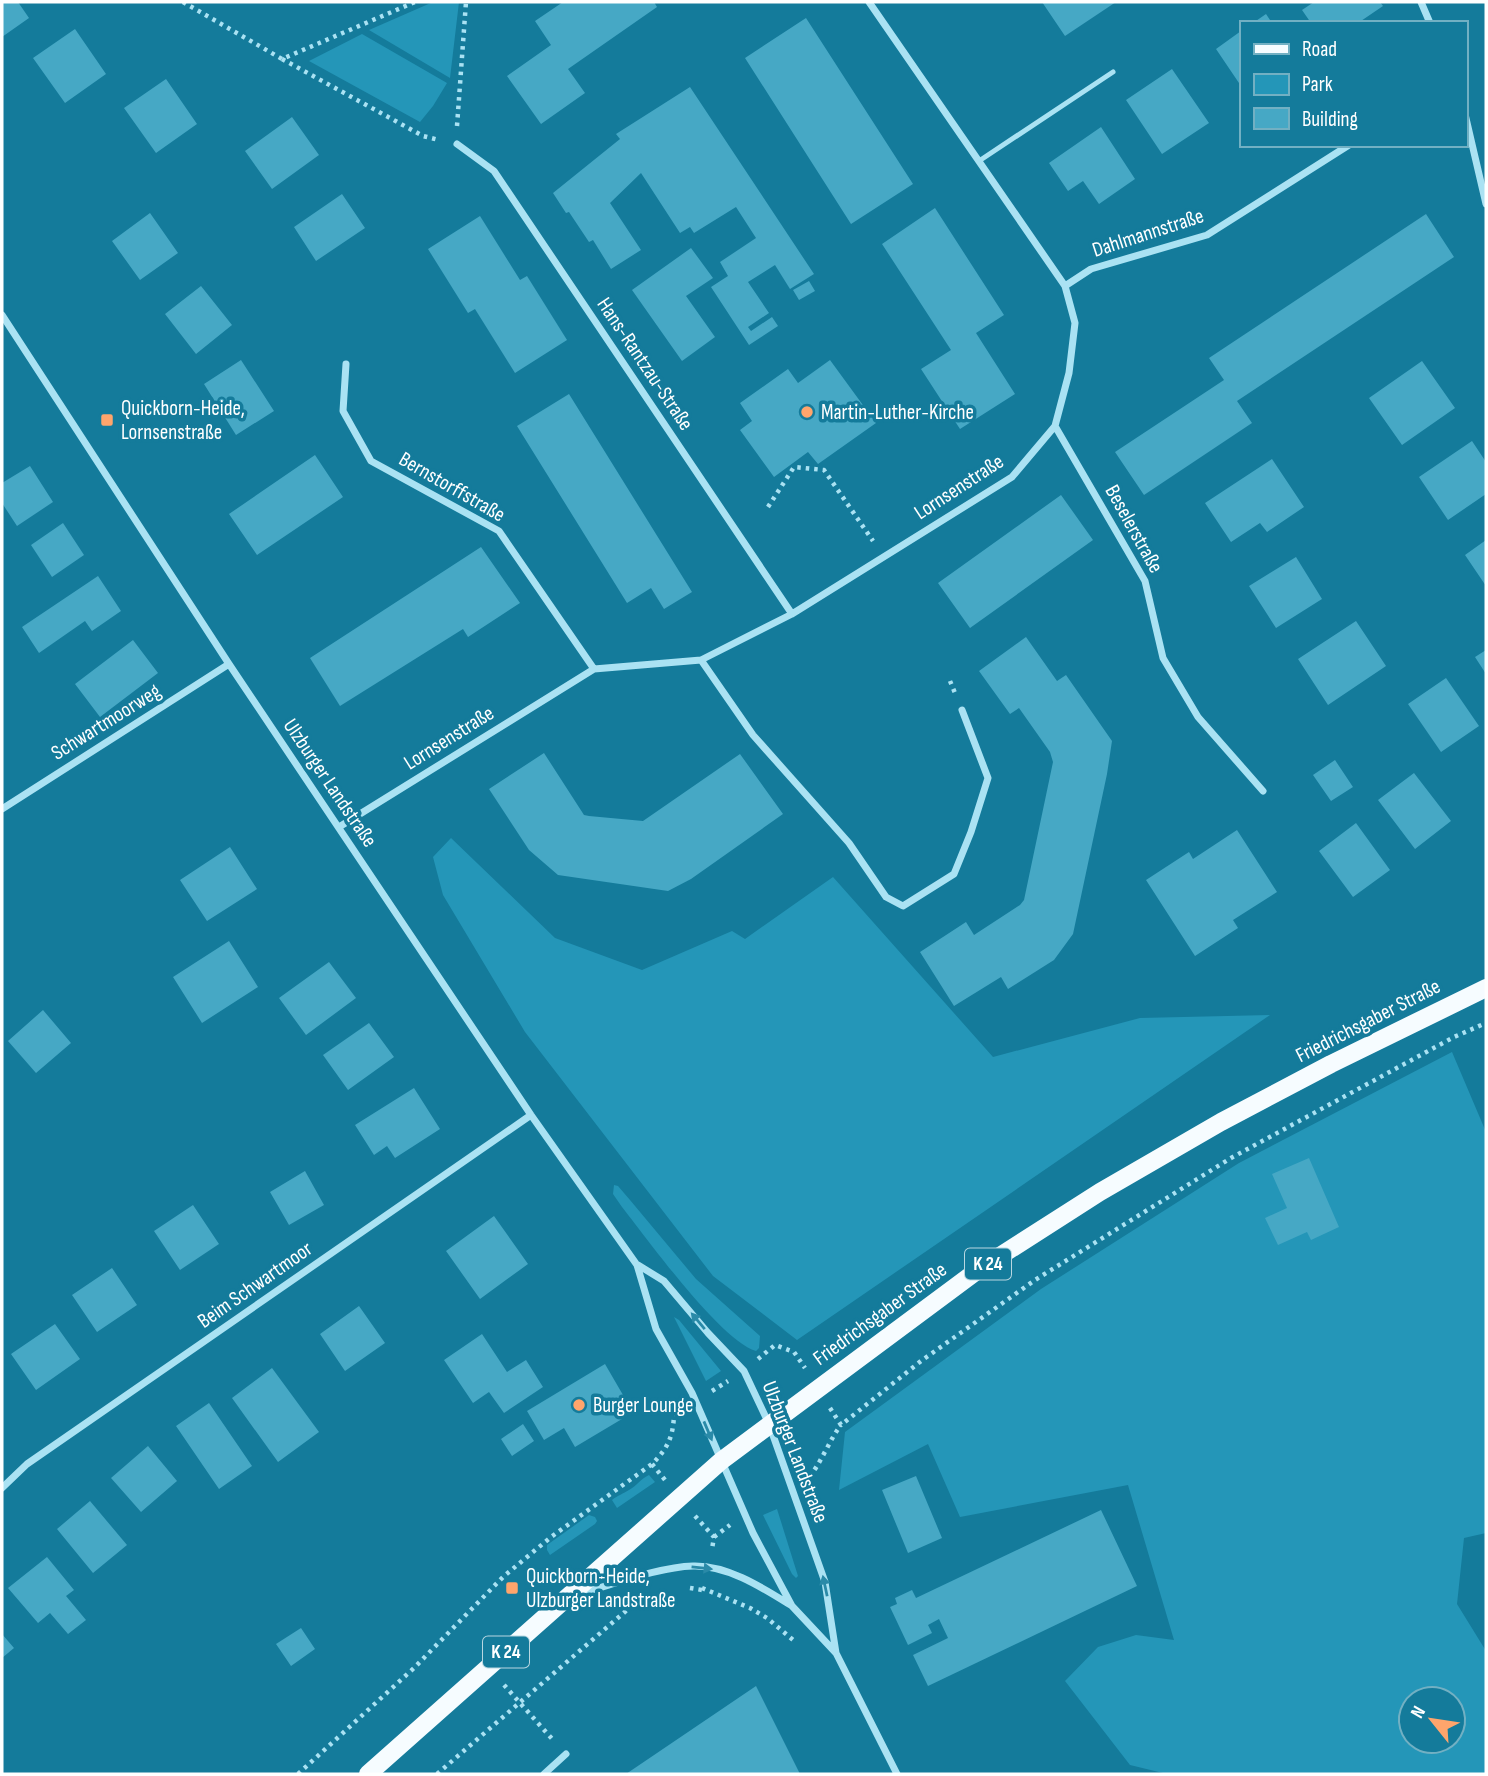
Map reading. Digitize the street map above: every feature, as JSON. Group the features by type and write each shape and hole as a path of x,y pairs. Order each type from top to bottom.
{"main road":[{"name":"Friedrichsgaber Straße","path":"368,1774 721,1461 978,1270 1100,1192 1270,1096 1486,988"}],"street":[{"name":"Lornsenstraße","path":"339,827 594,669 701,660 792,614 1012,477 1055,426 1069,373 1075,323 1065,286 869,2"},
{"path":"1421,2 1429,21"},
{"path":"1467,122 1486,205"},
{"name":"Hans-Rantzau-Straße","path":"457,144 494,171 792,614"},
{"name":"Dahlmannstraße","path":"1065,286 1091,269 1207,235 1346,147"},
{"name":"Ulzburger Landstraße","path":"2,315 229,664 531,1115 637,1265 656,1329 696,1402 749,1525 792,1606 836,1653 897,1774"},
{"name":"Bernstorffstraße","path":"346,364 343,411 371,461 499,531 594,669"},
{"name":"Beselerstraße","path":"1055,426 1145,581 1164,657 1198,717 1263,792"},
{"path":"701,660 753,735 849,843 886,897 903,906 954,874 989,778 962,710"},
{"name":"Schwartmoorweg","path":"2,809 229,664"},
{"name":"Beim Schwartmoor","path":"2,1488 27,1464 531,1115"},
{"name":"Ulzburger Landstraße","path":"637,1265 664,1281 744,1371 768,1424 825,1582 836,1653"},
{"name":"Ulzburger Landstraße","path":"564,1598 694,1566 744,1578 792,1606"},
{"path":"544,1774 566,1755"}],"lane":[{"path":"979,161 1113,72"}],"path":[{"path":"184,2 423,136 457,144 456,112 466,2"},
{"path":"282,59 415,2"},
{"path":"768,507 794,467 824,470 884,556"},
{"path":"298,1774 414,1668 503,1577 551,1537 652,1464 666,1450 673,1434 674,1415 744,1371 775,1345 794,1352 841,1425 921,1361 1035,1280 1231,1158 1454,1037 1486,1023"},
{"path":"680,1587 702,1590"},
{"path":"437,1774 627,1610 652,1594 661,1592"},
{"path":"489,1668 566,1755"}],"green space":[{"path":"433,2 459,2 450,78 369,30"},
{"path":"362,34 447,83 420,122 309,61"},
{"path":"451,838 555,938 642,970 732,931 745,939 833,877 993,1057 1140,1018 1270,1015 797,1340 713,1276 525,1032 443,895 433,857"},
{"path":"1452,1052 1486,1132 1486,1533 1464,1538 1457,1604 1486,1651 1486,1774 1167,1774 1130,1765 1065,1681 1098,1647 1136,1635 1174,1640 1128,1485 960,1517 928,1444 839,1490 845,1432 1041,1289 1239,1163"},
{"path":"614,1185 618,1186 696,1279 760,1336 759,1348 756,1351 741,1343 724,1328 685,1287 622,1207 613,1194"},
{"path":"674,1317 679,1320 721,1371 706,1381"},
{"path":"649,1475 655,1482 617,1508 612,1500"},
{"path":"777,1509 798,1576 796,1578 763,1515"},
{"path":"589,1515 595,1517 595,1524 550,1555 547,1545"}],"building":[{"path":"2,2 18,2 29,18 2,37"},
{"path":"563,2 654,2 657,7 568,69 585,93 541,124 507,76 551,45 535,21"},
{"path":"1042,2 1116,2 1065,36"},
{"path":"1314,2 1380,2 1383,6 1361,21 1310,21 1302,10"},
{"path":"1266,14 1271,21 1256,21"},
{"path":"806,18 913,184 851,224 745,58"},
{"path":"75,29 106,74 65,103 33,58"},
{"path":"1240,32 1240,85 1216,49"},
{"path":"1172,69 1209,123 1162,154 1126,100"},
{"path":"166,79 197,124 156,153 124,108"},
{"path":"690,87 814,274 790,289 775,265 748,282 769,313 748,327 751,331 772,317 778,326 749,345 711,287 728,276 720,262 756,238 736,207 694,233 690,227 680,233 641,173 610,203 641,250 611,269 593,240 589,242 553,193 620,139 616,134"},
{"path":"292,117 319,155 272,189 245,151"},
{"path":"1101,127 1135,179 1099,204 1083,181 1068,191 1049,163"},
{"path":"342,194 365,228 316,261 294,227"},
{"path":"935,208 1004,315 976,333 1015,394 960,429 921,369 951,350 882,244"},
{"path":"150,213 178,253 140,280 112,241"},
{"path":"1426,214 1454,257 1237,401 1252,423 1144,495 1115,452 1224,380 1209,358"},
{"path":"480,216 520,280 527,276 567,340 515,373 475,309 468,313 428,249"},
{"path":"691,248 713,278 686,296 715,337 682,361 632,290"},
{"path":"809,281 815,291 799,300 793,290"},
{"path":"201,286 232,325 196,354 165,314"},
{"path":"241,360 274,411 236,435 204,384"},
{"name":"Martin-Luther-Kirche","path":"830,360 876,423 818,464 808,452 774,477 740,430 752,421 740,403 788,369 798,383"},
{"path":"1422,361 1455,408 1402,445 1369,398"},
{"path":"569,394 692,592 664,609 651,588 627,603 517,426"},
{"path":"1472,441 1486,462 1486,494 1448,520 1419,477"},
{"path":"315,455 343,497 257,555 229,514"},
{"path":"1272,459 1304,507 1267,532 1260,523 1231,542 1205,503"},
{"path":"30,466 53,502 17,526 2,503 2,483"},
{"path":"1061,495 1093,540 970,628 938,583"},
{"path":"63,523 84,555 52,577 31,545"},
{"path":"1486,540 1486,586 1465,555"},
{"path":"481,547 520,603 468,637 463,629 340,706 310,658"},
{"path":"1296,557 1322,599 1276,628 1249,586"},
{"path":"98,576 121,611 92,631 85,621 39,653 22,627"},
{"path":"1356,621 1386,666 1328,705 1298,659"},
{"path":"1026,637 1057,681 1066,675 1112,741 1107,774 1073,934 1054,960 1008,989 1001,977 954,1006 920,952 966,922 974,935 1024,900 1053,762 1050,752 1019,708 1010,714 979,671"},
{"path":"133,640 158,673 100,717 75,684"},
{"path":"1486,650 1486,674 1475,657"},
{"path":"1446,678 1479,726 1441,752 1408,704"},
{"path":"544,753 584,815 643,821 740,754 783,814 691,879 668,891 558,875 529,850 489,789"},
{"path":"1335,760 1353,787 1331,801 1313,775"},
{"path":"1414,773 1451,821 1415,849 1378,800"},
{"path":"1356,823 1390,870 1353,897 1319,851"},
{"path":"1237,830 1277,892 1233,920 1238,928 1195,956 1146,880 1189,852 1193,859"},
{"path":"230,847 257,889 207,921 180,880"},
{"path":"229,941 258,987 202,1023 173,977"},
{"path":"329,962 356,998 306,1035 279,998"},
{"path":"43,1010 71,1043 36,1073 8,1041"},
{"path":"369,1023 394,1057 348,1090 323,1055"},
{"path":"414,1088 440,1129 395,1158 387,1146 374,1155 355,1125"},
{"path":"1309,1158 1339,1227 1311,1240 1307,1232 1278,1245 1265,1218 1287,1208 1272,1174"},
{"path":"305,1171 324,1205 289,1225 270,1192"},
{"path":"193,1205 219,1244 180,1270 154,1231"},
{"path":"494,1216 528,1264 480,1299 446,1251"},
{"path":"112,1268 137,1305 97,1332 72,1295"},
{"path":"359,1306 385,1343 345,1371 320,1334"},
{"path":"55,1324 80,1359 36,1390 11,1354"},
{"path":"482,1334 507,1372 526,1360 543,1387 504,1413 489,1392 473,1403 444,1360"},
{"name":"Burger Lounge","path":"605,1364 623,1395 617,1399 627,1416 575,1447 564,1428 544,1440 527,1411"},
{"path":"272,1368 319,1432 278,1462 232,1398"},
{"path":"209,1403 252,1466 219,1489 176,1426"},
{"path":"523,1424 534,1441 512,1456 501,1439"},
{"path":"148,1446 177,1481 141,1512 111,1478"},
{"path":"916,1476 942,1538 908,1553 882,1490"},
{"path":"90,1501 127,1545 93,1573 57,1529"},
{"path":"1101,1510 1137,1586 928,1686 913,1655 948,1638 939,1619 928,1625 932,1633 908,1645 890,1607 897,1604 895,1598 912,1590 916,1598"},
{"path":"47,1557 74,1590 66,1596 86,1620 68,1634 50,1613 38,1623 8,1588"},
{"path":"301,1628 315,1649 291,1666 276,1644"},
{"path":"2,1634 14,1648 2,1658"},
{"path":"756,1686 800,1774 626,1774"}],"place":[{"name":"Martin-Luther-Kirche","path":"807,412"},
{"name":"Quickborn-Heide, Lornsenstraße","path":"107,420"},
{"name":"Burger Lounge","path":"579,1405"},
{"name":"Quickborn-Heide, Ulzburger Landstraße","path":"512,1588"}]}
